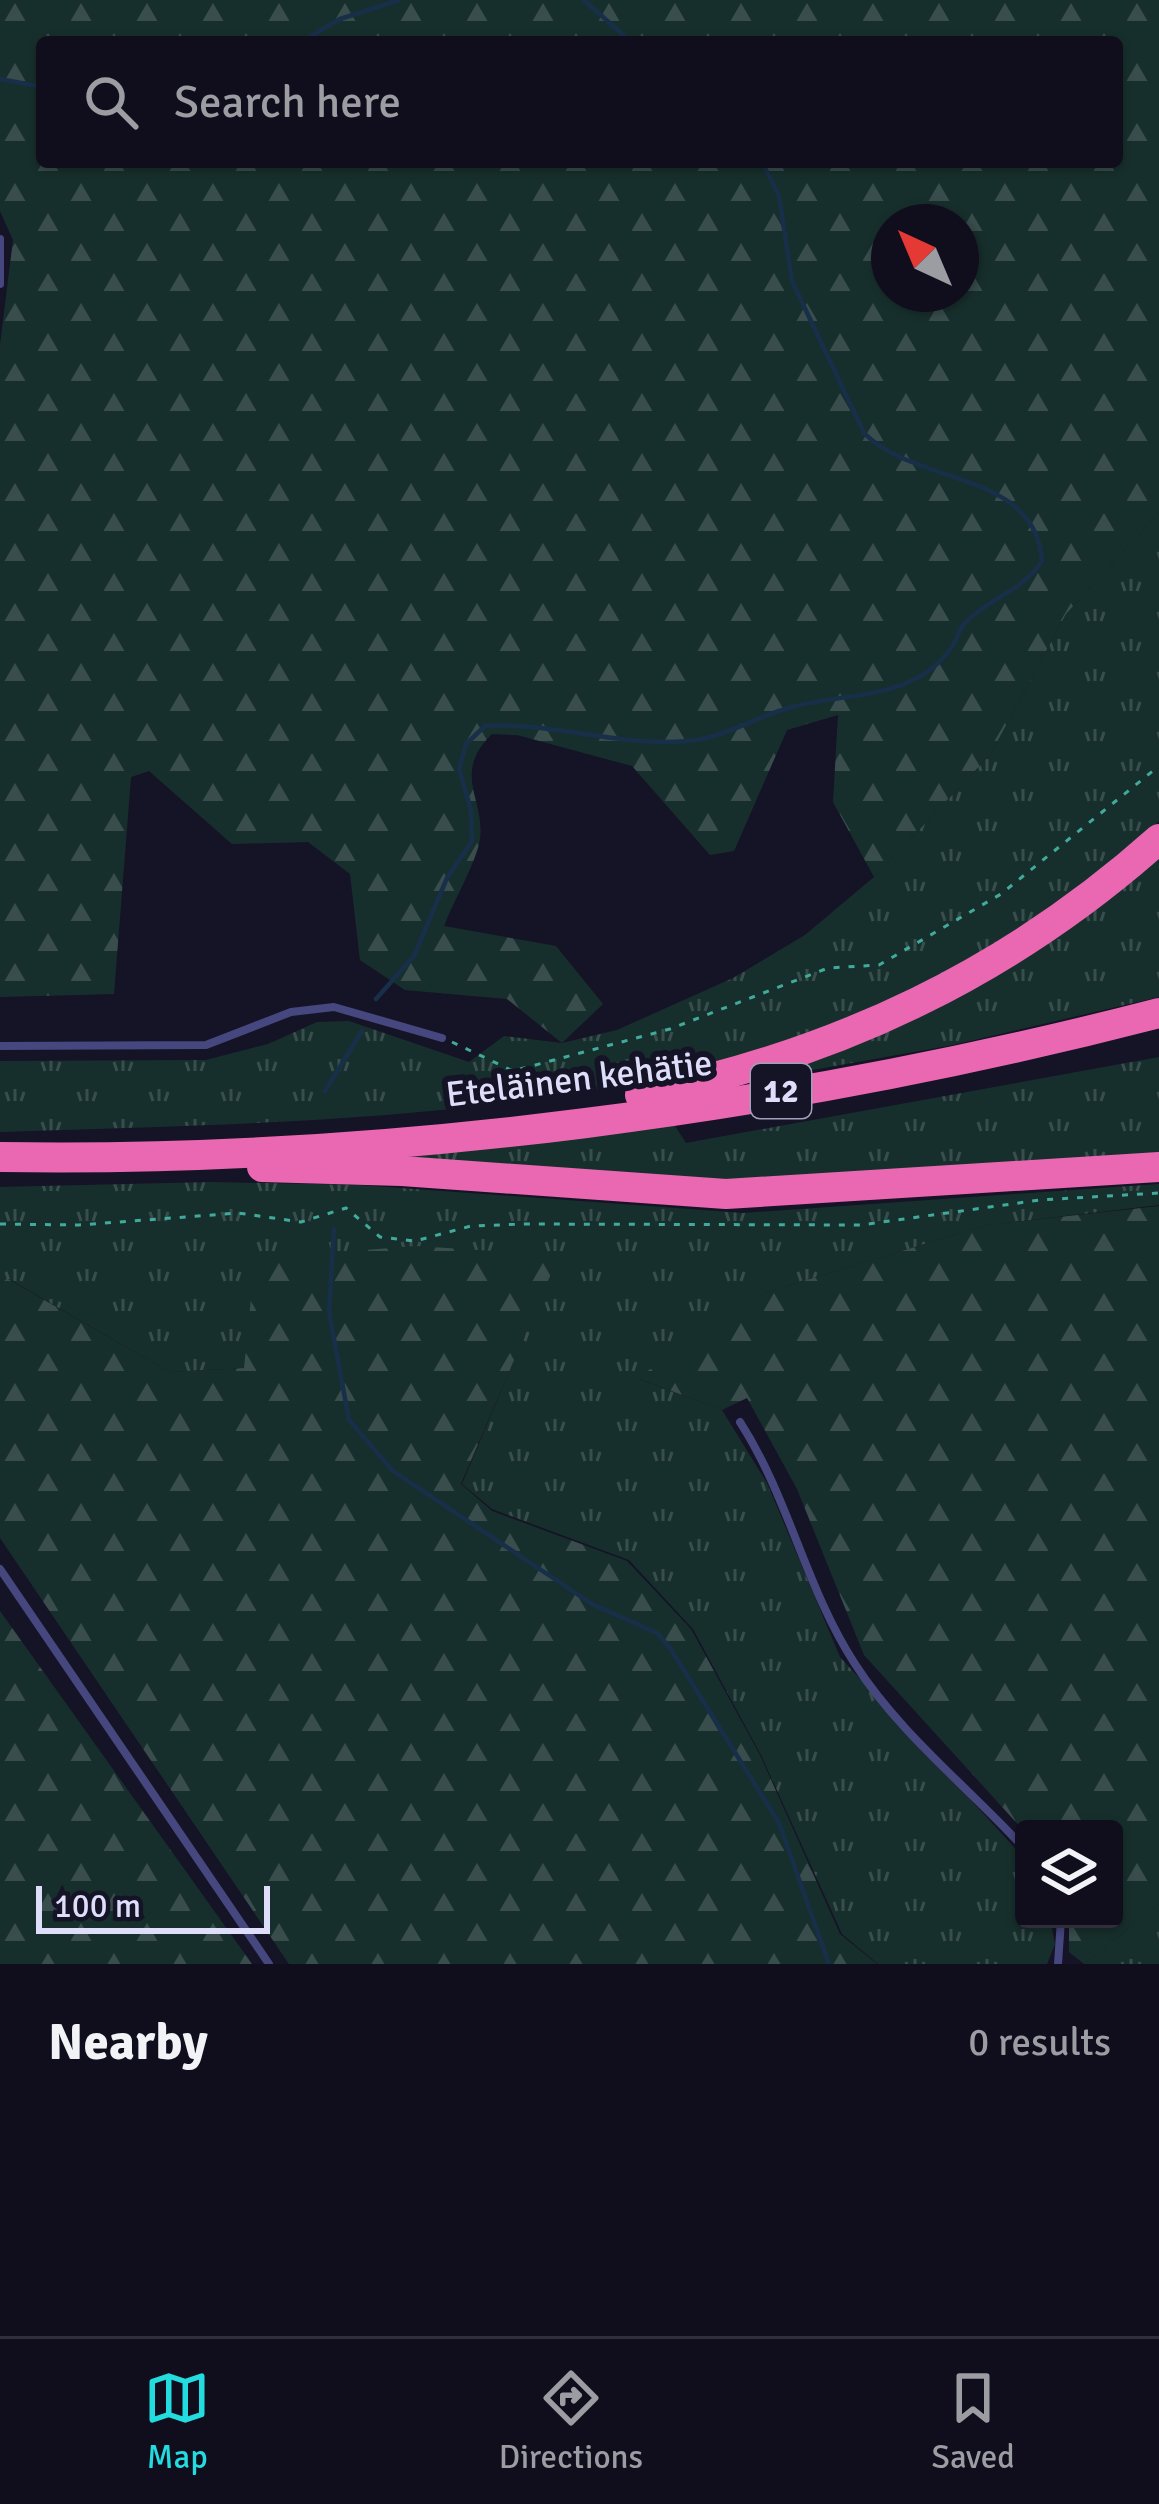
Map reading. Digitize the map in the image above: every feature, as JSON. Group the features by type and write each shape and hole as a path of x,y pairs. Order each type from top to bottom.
{"highway":[{"path":"399,1140 659,1091 874,1025 1027,944 1159,839"},
{"name":"Eteläinen kehätie","path":"11,1157 399,1140 726,1101 913,1068 1159,1013"},
{"path":"11,1157 152,1167 382,1170 685,1194 802,1193 1159,1167"}],"lane":[{"path":"0,238 0,284"},
{"path":"0,1046 206,1045 291,1012 334,1007 442,1038"},
{"path":"740,1422 781,1492 854,1664 896,1715 1015,1839"},
{"path":"0,1569 268,1964"},
{"path":"1058,1964 1060,1928"}],"path":[{"path":"442,1038 513,1071 670,1029 828,968 879,965 1000,894 1159,766"},
{"path":"0,1224 79,1225 238,1213 301,1222 346,1208 380,1237 415,1241 472,1226 861,1225 1040,1200 1159,1193"}],"green space":[{"path":"0,0 1159,0 1159,513 1066,614 990,755 874,877 833,802 838,715 787,730 734,851 710,855 632,766 517,735 492,734 473,764 481,832 478,848 444,926 556,946 603,1004 562,1043 507,999 405,990 360,960 350,874 308,842 232,844 149,771 131,777 114,994 0,997 0,345 13,240 0,211"},
{"path":"1159,513 1159,821 1045,917 972,966 862,1018 745,1057 623,1085 371,1116 0,1132 0,1061 206,1060 268,1044 317,1022 349,1021 469,1062 504,1036 562,1043 617,1030 733,978 805,935 874,877 990,755 1066,614"},
{"path":"1159,852 1159,997 953,1045 762,1079 764,1073"},
{"path":"1159,1057 1159,1157 758,1186 398,1156 673,1123 686,1143"},
{"path":"211,1182 359,1185 743,1213 1159,1184 1159,1205 987,1225 764,1293 639,1379 722,1410 767,1483 840,1657 1015,1848 1015,1928 1052,1928 1055,1944 1047,1964 878,1964 842,1934 761,1755 693,1629 629,1560 492,1509 462,1484 558,1255 245,1368 169,1372 9,1279 0,1280 0,1187"},
{"path":"1159,1206 1159,1903 1084,1964 1069,1952 1069,1928 1123,1928 1123,1820 1015,1821 864,1655 797,1489 747,1398 722,1410 637,1378 764,1293 987,1225"},
{"path":"415,1246 559,1255 461,1484 492,1511 627,1561 691,1629 760,1755 840,1934 877,1964 289,1964 0,1538 0,1280 8,1279 169,1372 244,1368 255,1259"},
{"path":"0,1611 252,1964 0,1964"},
{"path":"1159,1903 1159,1964 1084,1964"}],"waterway":[{"path":"311,36 340,19 399,0"},
{"path":"584,0 624,36"},
{"path":"0,79 36,86"},
{"path":"376,999 414,956 447,878 472,841 471,810 459,769 466,744 485,726 636,741 687,741 792,707 899,686 936,665 964,624 1025,580 1042,561 1035,532 1019,510 997,494 913,463 864,433 792,281 779,196 765,168"},
{"path":"325,1091 362,1031"},
{"path":"334,1229 329,1312 349,1420 393,1471 592,1604 657,1633 779,1823 829,1964"}]}
